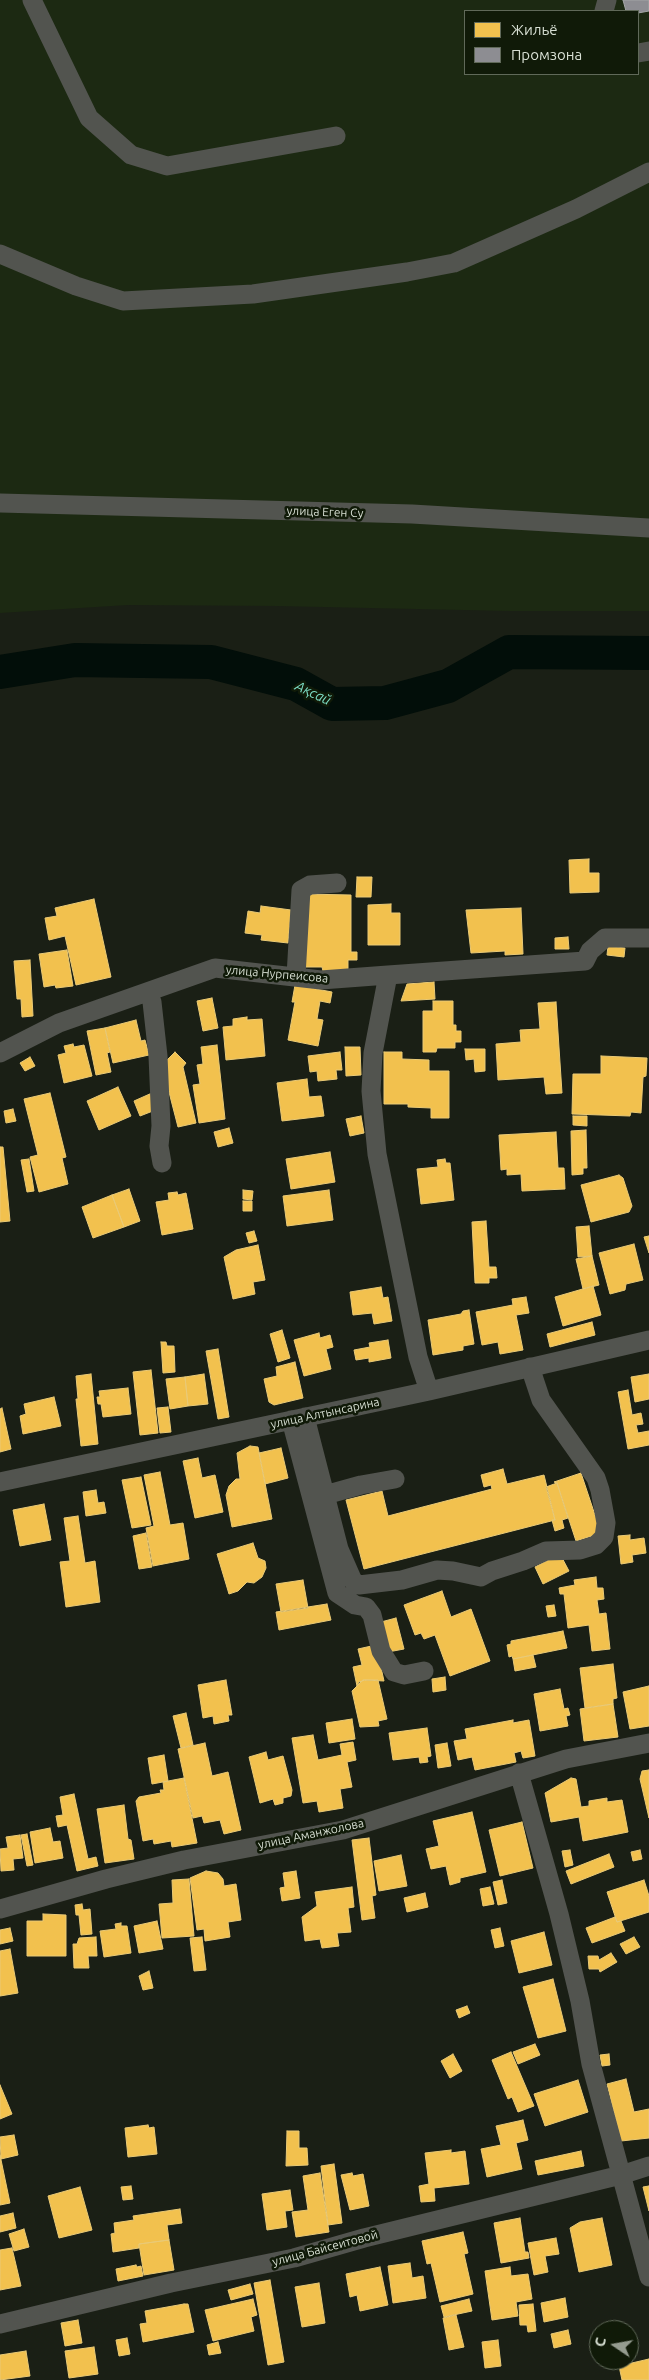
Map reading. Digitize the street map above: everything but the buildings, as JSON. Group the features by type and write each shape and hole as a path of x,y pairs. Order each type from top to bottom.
{"street":[{"path":"32,0 89,118 131,155 167,166 336,136"},
{"path":"0,254 76,286 123,301 253,294 406,272 454,262 576,209 649,172"},
{"name":"улица Еген Су","path":"0,503 412,514 649,528"},
{"path":"296,976 301,890 310,885 337,883"},
{"name":"улица Нурпеисова","path":"0,1053 59,1023 215,968 321,980 585,961 590,951 605,938 649,938"},
{"path":"388,975 373,1053 371,1091 377,1154 418,1357 429,1391"},
{"path":"148,993 152,1002 158,1056 161,1126 159,1146 162,1163"},
{"name":"улица Алтынсарина","path":"0,1482 429,1391 649,1340"},
{"path":"298,1418 325,1495 339,1548 352,1581 359,1585 402,1580 437,1570 481,1577 546,1551 580,1550 596,1545 604,1537 606,1523 600,1490 587,1464 541,1400 530,1368"},
{"path":"298,1418 338,1593 355,1605 366,1607 372,1615 381,1651 394,1672 404,1675 424,1672"},
{"path":"325,1495 395,1478"},
{"name":"улица Аманжолова","path":"0,1910 106,1879 175,1862 342,1830 449,1798 566,1759 649,1743"},
{"path":"520,1773 559,1914 580,2001 591,2064 649,2277"},
{"name":"улица Байсеитовой","path":"0,2324 171,2283 294,2258 649,2166"}],"shaded area":[{"path":"0,0 649,0 649,611 510,611 128,605 0,613"}],"waterway":[{"name":"Ақсай","path":"0,672 75,660 211,662 296,684 332,704 385,703 448,686 509,652 649,653"}]}
